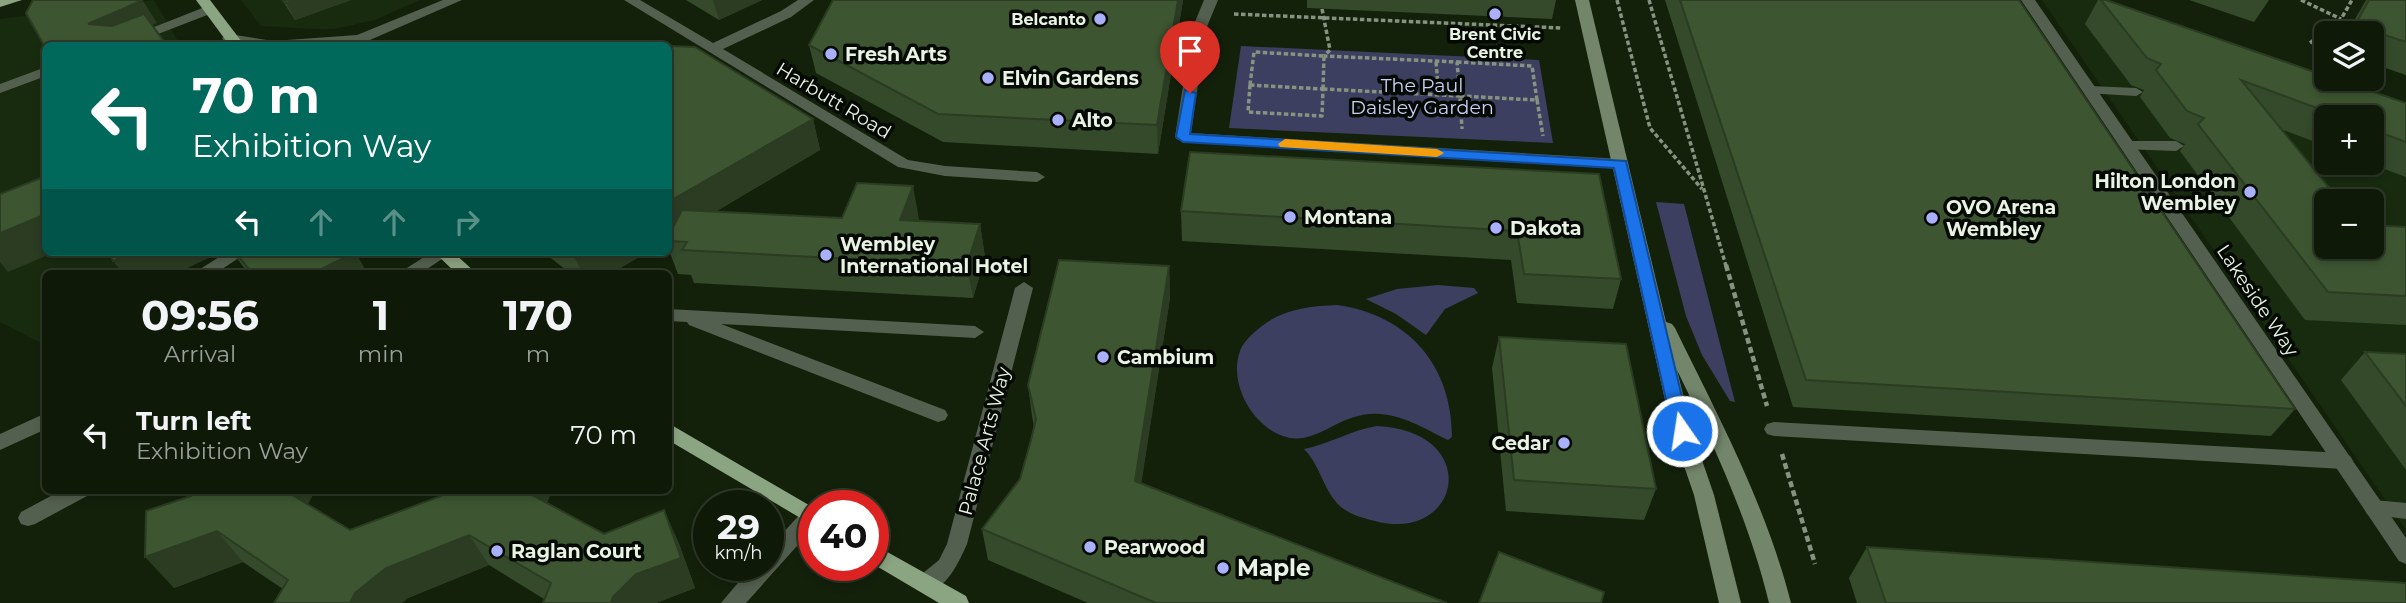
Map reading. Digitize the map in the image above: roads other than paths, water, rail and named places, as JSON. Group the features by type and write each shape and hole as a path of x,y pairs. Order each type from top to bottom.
{"main road":[{"path":"0,2 15,0"},
{"path":"206,5 233,42"},
{"path":"447,256 463,270"},
{"path":"672,432 798,509"},
{"path":"889,563 958,603"}],"street":[{"path":"353,42 455,0"},
{"name":"Harbutt Road","path":"631,0 904,164 945,171 1037,177"},
{"path":"712,49 786,14 807,0"},
{"path":"1582,0 1682,431 1704,495 1730,603"},
{"name":"Lakeside Way","path":"2028,0 2406,555"},
{"path":"122,42 206,5"},
{"path":"1210,6 1199,29 1183,137 1620,164"},
{"path":"316,42 359,39"},
{"path":"0,89 42,73"},
{"path":"2089,90 2136,92"},
{"path":"2128,146 2176,146"},
{"path":"209,270 233,256"},
{"path":"413,270 436,256"},
{"name":"Palace Arts Way","path":"925,584 947,565 957,544 1024,288"},
{"path":"1650,292 1712,426 1747,494 1773,566 1780,603"},
{"path":"673,315 975,332"},
{"path":"673,315 938,415"},
{"path":"0,443 42,422"},
{"path":"1774,429 2343,461"},
{"path":"28,518 72,494"},
{"path":"2374,508 2406,511"},
{"path":"732,603 798,532"}],"place":[{"name":"Brent Civic Centre","path":"1495,14"},
{"name":"Belcanto","path":"1100,19"},
{"name":"Fresh Arts","path":"831,54"},
{"name":"Elvin Gardens","path":"988,78"},
{"name":"Alto","path":"1058,120"},
{"name":"Hilton London Wembley","path":"2250,192"},
{"name":"Montana","path":"1290,217"},
{"name":"OVO Arena Wembley","path":"1932,218"},
{"name":"Dakota","path":"1496,228"},
{"name":"Wembley International Hotel","path":"826,255"},
{"name":"Cambium","path":"1103,357"},
{"name":"Cedar","path":"1564,443"},
{"name":"Pearwood","path":"1090,547"},
{"name":"Raglan Court","path":"497,551"},
{"name":"Maple","path":"1223,568"}],"park label":[{"name":"The Paul Daisley Garden","path":"1422,96"}]}
